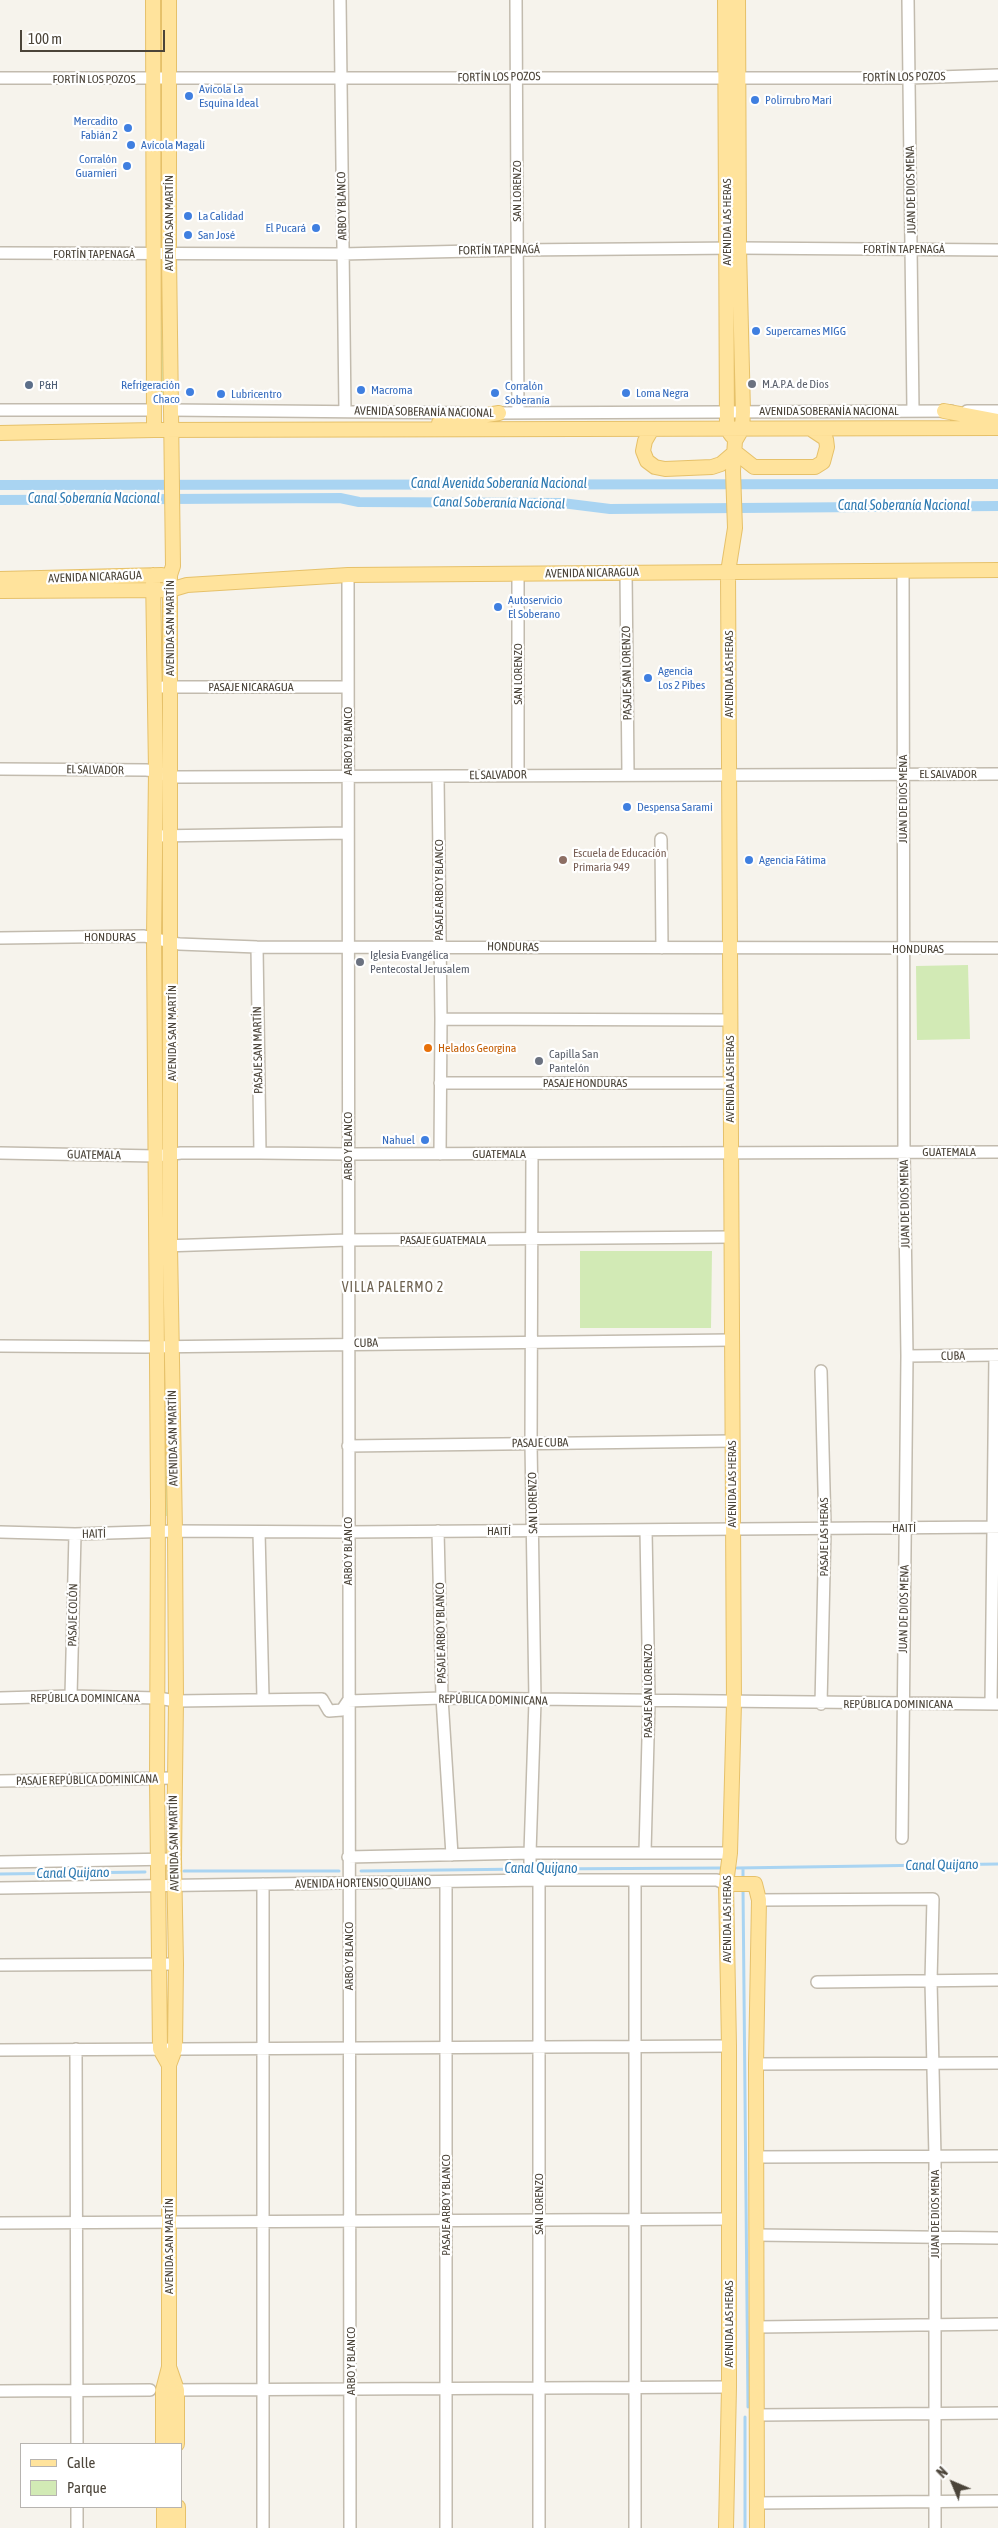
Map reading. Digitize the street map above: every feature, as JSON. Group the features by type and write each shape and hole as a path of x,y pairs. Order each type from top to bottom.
{"main road":[{"name":"AVENIDA SAN MARTÍN","path":"153,0 154,79 171,410 173,566 170,575 172,942 170,1246 175,1531 176,1701 174,1860 176,1964 168,2049"},
{"name":"AVENIDA SAN MARTÍN","path":"154,430 170,79 170,0"},
{"name":"AVENIDA LAS HERAS","path":"725,0 732,77"},
{"name":"AVENIDA LAS HERAS","path":"727,429 733,248 732,77 738,0"},
{"name":"AVENIDA LAS HERAS","path":"726,2528 729,2387 726,1884 730,1853 734,1703 728,572 735,528 733,471 743,412 733,248"},
{"name":"AVENIDA SOBERANÍA NACIONAL","path":"154,410 171,410"},
{"path":"944,411 998,422"},
{"path":"401,430 499,413"},
{"name":"AVENIDA SOBERANÍA NACIONAL","path":"737,441 811,429 998,428"},
{"path":"652,429 645,442 643,451 647,462 655,467 712,467 721,464 737,441"},
{"name":"AVENIDA SOBERANÍA NACIONAL","path":"0,433 154,430 727,429"},
{"path":"727,429 754,467 815,466 823,462 828,447 826,439 811,429"},
{"name":"AVENIDA NICARAGUA","path":"0,591 170,590 187,585 348,575 998,570"},
{"name":"AVENIDA SAN MARTÍN","path":"154,575 158,1885 159,1964 169,2065 169,2367 163,2390 164,2443"},
{"path":"170,575 187,585"},
{"name":"AVENIDA NICARAGUA","path":"0,580 170,575"},
{"path":"726,1884 755,1884 758,1900 756,2064 757,2528"},
{"name":"AVENIDA SAN MARTÍN","path":"163,2390 177,2443"},
{"path":"164,2508 164,2528"},
{"path":"178,2508 178,2528"}],"street":[{"name":"ARBO Y BLANCO","path":"340,0 345,411"},
{"name":"SAN LORENZO","path":"516,0 518,413"},
{"name":"JUAN DE DIOS MENA","path":"908,0 913,249 913,410"},
{"name":"FORTÍN LOS POZOS","path":"0,78 340,79 517,76 909,78 998,75"},
{"name":"FORTÍN TAPENAGÁ","path":"0,253 342,254 733,248 998,250"},
{"name":"AVENIDA SOBERANÍA NACIONAL","path":"0,410 154,410"},
{"name":"AVENIDA SOBERANÍA NACIONAL","path":"171,410 499,413 998,411"},
{"name":"JUAN DE DIOS MENA","path":"902,1838 902,1705 908,1356 904,1151 903,571"},
{"name":"PASAJE SAN LORENZO","path":"626,572 628,774"},
{"name":"SAN LORENZO","path":"518,574 518,775"},
{"name":"ARBO Y BLANCO","path":"348,575 350,2528"},
{"name":"PASAJE NICARAGUA","path":"154,686 348,686"},
{"name":"EL SALVADOR","path":"0,769 156,771 170,777 998,774"},
{"name":"PASAJE ARBO Y BLANCO","path":"438,777 441,1019 440,1154"},
{"path":"155,836 348,833"},
{"path":"661,839 662,948"},
{"name":"HONDURAS","path":"0,938 154,937 198,946 257,947 998,948"},
{"name":"PASAJE SAN MARTÍN","path":"257,947 260,1152"},
{"path":"441,1019 730,1020"},
{"name":"PASAJE HONDURAS","path":"440,1084 730,1084"},
{"name":"GUATEMALA","path":"0,1153 156,1156 260,1152 348,1154 730,1151 998,1152"},
{"name":"SAN LORENZO","path":"532,1154 531,1443 534,1531 535,1701 530,1856 535,1877 539,2047 539,2528"},
{"name":"PASAJE GUATEMALA","path":"156,1246 348,1240 731,1237"},
{"name":"CUBA","path":"0,1346 731,1340"},
{"path":"994,1704 996,1355"},
{"name":"CUBA","path":"908,1356 996,1355"},
{"name":"PASAJE LAS HERAS","path":"821,1371 825,1528 821,1704"},
{"name":"PASAJE CUBA","path":"348,1446 732,1441"},
{"name":"HAITÍ","path":"0,1532 75,1534 175,1531 348,1532 996,1527"},
{"name":"PASAJE SAN LORENZO","path":"645,1852 649,1701 646,1530"},
{"name":"PASAJE ARBO Y BLANCO","path":"438,1531 442,1698 452,1855"},
{"path":"259,1532 263,1698"},
{"name":"PASAJE COLÓN","path":"71,1696 75,1534"},
{"name":"REPÚBLICA DOMINICANA","path":"0,1698 71,1696 158,1698 176,1701 263,1698 322,1699 330,1711 342,1710 348,1700 442,1698 535,1701 902,1705 994,1704"},
{"name":"PASAJE REPÚBLICA DOMINICANA","path":"0,1781 174,1778"},
{"path":"348,1857 530,1856 645,1852 730,1853"},
{"path":"0,1862 158,1858 174,1860"},
{"name":"AVENIDA HORTENSIO QUIJANO","path":"0,1888 175,1884 446,1882 535,1877 718,1880 726,1884"},
{"path":"635,1880 635,2528"},
{"name":"PASAJE ARBO Y BLANCO","path":"446,1882 446,2528"},
{"path":"263,1884 263,2528"},
{"name":"JUAN DE DIOS MENA","path":"758,1900 933,1899 931,1981 935,2157 935,2528"},
{"path":"0,1965 176,1964"},
{"path":"817,1982 998,1980"},
{"path":"0,2050 728,2046"},
{"path":"76,2049 77,2443"},
{"path":"756,2064 998,2063"},
{"path":"757,2157 998,2156"},
{"path":"0,2223 728,2219"},
{"path":"756,2235 998,2238"},
{"path":"757,2326 998,2324"},
{"path":"0,2391 729,2387"},
{"path":"757,2415 935,2412 998,2413"},
{"path":"757,2503 998,2501"},
{"path":"77,2508 77,2528"}],"green space":[{"path":"159,93 165,93 166,239 160,239"},
{"path":"161,268 166,268 166,398 161,398"},
{"path":"968,965 970,1039 917,1040 916,966"},
{"path":"580,1251 712,1251 711,1328 580,1328"},
{"path":"162,1356 167,1359 168,1516 163,1513"}],"waterway":[{"name":"Canal Avenida Soberanía Nacional","path":"0,485 998,484"},
{"name":"Canal Soberanía Nacional","path":"0,500 340,498 359,502 562,503 610,509 998,506"},
{"name":"Canal Quijano","path":"737,1868 998,1864"},
{"name":"Canal Quijano","path":"534,1869 721,1868"},
{"path":"743,1868 743,1881"},
{"name":"Canal Quijano","path":"361,1871 527,1869"},
{"name":"Canal Quijano","path":"184,1871 339,1871"},
{"name":"Canal Quijano","path":"0,1874 145,1872"},
{"path":"743,1888 748,2407"},
{"path":"745,2417 745,2528"}],"place":[{"name":"Avícola La Esquina Ideal","path":"189,96"},
{"name":"Polirrubro Mari","path":"755,100"},
{"name":"Mercadito Fabián 2","path":"128,128"},
{"name":"Avícola Magalí","path":"131,145"},
{"name":"Corralón Guarnieri","path":"127,166"},
{"name":"La Calidad","path":"188,216"},
{"name":"El Pucará","path":"316,228"},
{"name":"San José","path":"188,235"},
{"name":"Supercarnes MIGG","path":"756,331"},
{"name":"M.A.P.A. de Dios","path":"752,384"},
{"name":"P&H","path":"29,385"},
{"name":"Macroma","path":"361,390"},
{"name":"Refrigeración Chaco","path":"190,392"},
{"name":"Corralón Soberanía","path":"495,393"},
{"name":"Loma Negra","path":"626,393"},
{"name":"Lubricentro","path":"221,394"},
{"name":"Autoservicio El Soberano","path":"498,607"},
{"name":"Agencia Los 2 Pibes","path":"648,678"},
{"name":"Despensa Sarami","path":"627,807"},
{"name":"Escuela de Educación Primaria 949","path":"563,860"},
{"name":"Agencia Fátima","path":"749,860"},
{"name":"Iglesia Evangélica Pentecostal Jerusalem","path":"360,962"},
{"name":"Helados Georgina","path":"428,1048"},
{"name":"Capilla San Pantelón","path":"539,1061"},
{"name":"Nahuel","path":"425,1140"}],"district":[{"name":"VILLA PALERMO 2","path":"393,1288"}]}
